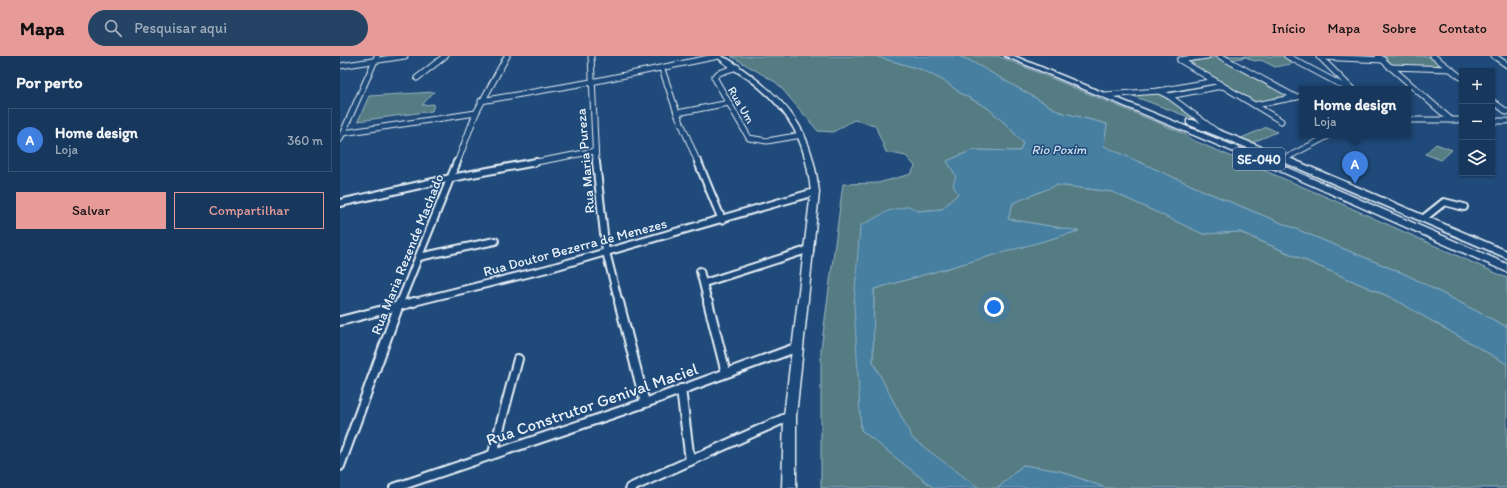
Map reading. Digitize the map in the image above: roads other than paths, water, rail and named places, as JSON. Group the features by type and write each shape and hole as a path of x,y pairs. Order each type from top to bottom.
{"main road":[{"name":"SE-040","path":"1008,56 1106,95 1416,226 1507,268"},
{"name":"SE-040","path":"1021,56 1284,159 1507,255"},
{"path":"1197,133 1201,130 1208,129"},
{"path":"1416,226 1507,263"}],"street":[{"path":"340,66 376,58 405,56"},
{"path":"417,78 445,56"},
{"name":"Rua Maria Rezende Machado","path":"340,466 399,305 451,178 476,112 506,56"},
{"name":"Rua Maria Pureza","path":"591,56 595,151 606,252 645,403"},
{"path":"481,101 662,69 719,56 737,67 770,93 802,135 812,166 815,192 810,249 790,416 790,488"},
{"path":"1207,56 1180,60 1281,121"},
{"path":"1220,56 1295,97"},
{"path":"1287,56 1346,86"},
{"path":"1319,56 1383,60"},
{"path":"1319,56 1348,86"},
{"path":"1378,56 1451,120"},
{"path":"1433,56 1459,76"},
{"path":"1494,56 1507,65"},
{"path":"340,139 376,58"},
{"name":"Rua Um","path":"737,67 719,73 714,77 749,138 764,141 802,135"},
{"path":"1390,67 1451,69"},
{"path":"1312,69 1331,68"},
{"path":"662,69 677,113 722,220"},
{"path":"1106,95 1159,91 1215,81"},
{"path":"1169,96 1222,86"},
{"path":"1159,91 1169,96 1220,134"},
{"path":"1255,105 1299,96"},
{"path":"677,113 729,103"},
{"path":"1495,103 1507,112"},
{"path":"343,133 476,112"},
{"path":"1411,120 1459,120"},
{"path":"1495,121 1507,121"},
{"path":"340,128 346,127"},
{"path":"1284,159 1324,138"},
{"path":"340,203 451,178 595,151"},
{"name":"Rua Doutor Bezerra de Menezes","path":"340,321 606,252 722,220 815,192"},
{"path":"1424,218 1444,202 1464,207"},
{"path":"419,257 495,240"},
{"path":"704,284 810,249"},
{"path":"700,271 726,373"},
{"name":"Rua Construtor Genival Maciel","path":"394,488 493,453 645,403 798,347"},
{"path":"493,453 518,358"},
{"path":"681,389 690,461"},
{"path":"630,488 790,416"}],"water":[{"name":"Rio Poxim","path":"875,56 958,56 969,60 1060,112 1107,124 1104,146 1204,191 1407,275 1507,327 1507,364 1390,297 1240,232 1203,234 1113,192 1057,185 1013,203 1008,219 1079,231 874,289 873,362 913,439 979,488 934,488 861,430 854,303 860,226 888,211 909,206 918,211 942,209 958,194 953,185 956,176 947,161 973,150 1020,151 1023,143 1009,127 988,108 960,93 946,82 923,70"},
{"path":"1023,465 1060,471 1106,488 998,488"}],"place":[{"name":"Home design","path":"1355,184"}]}
